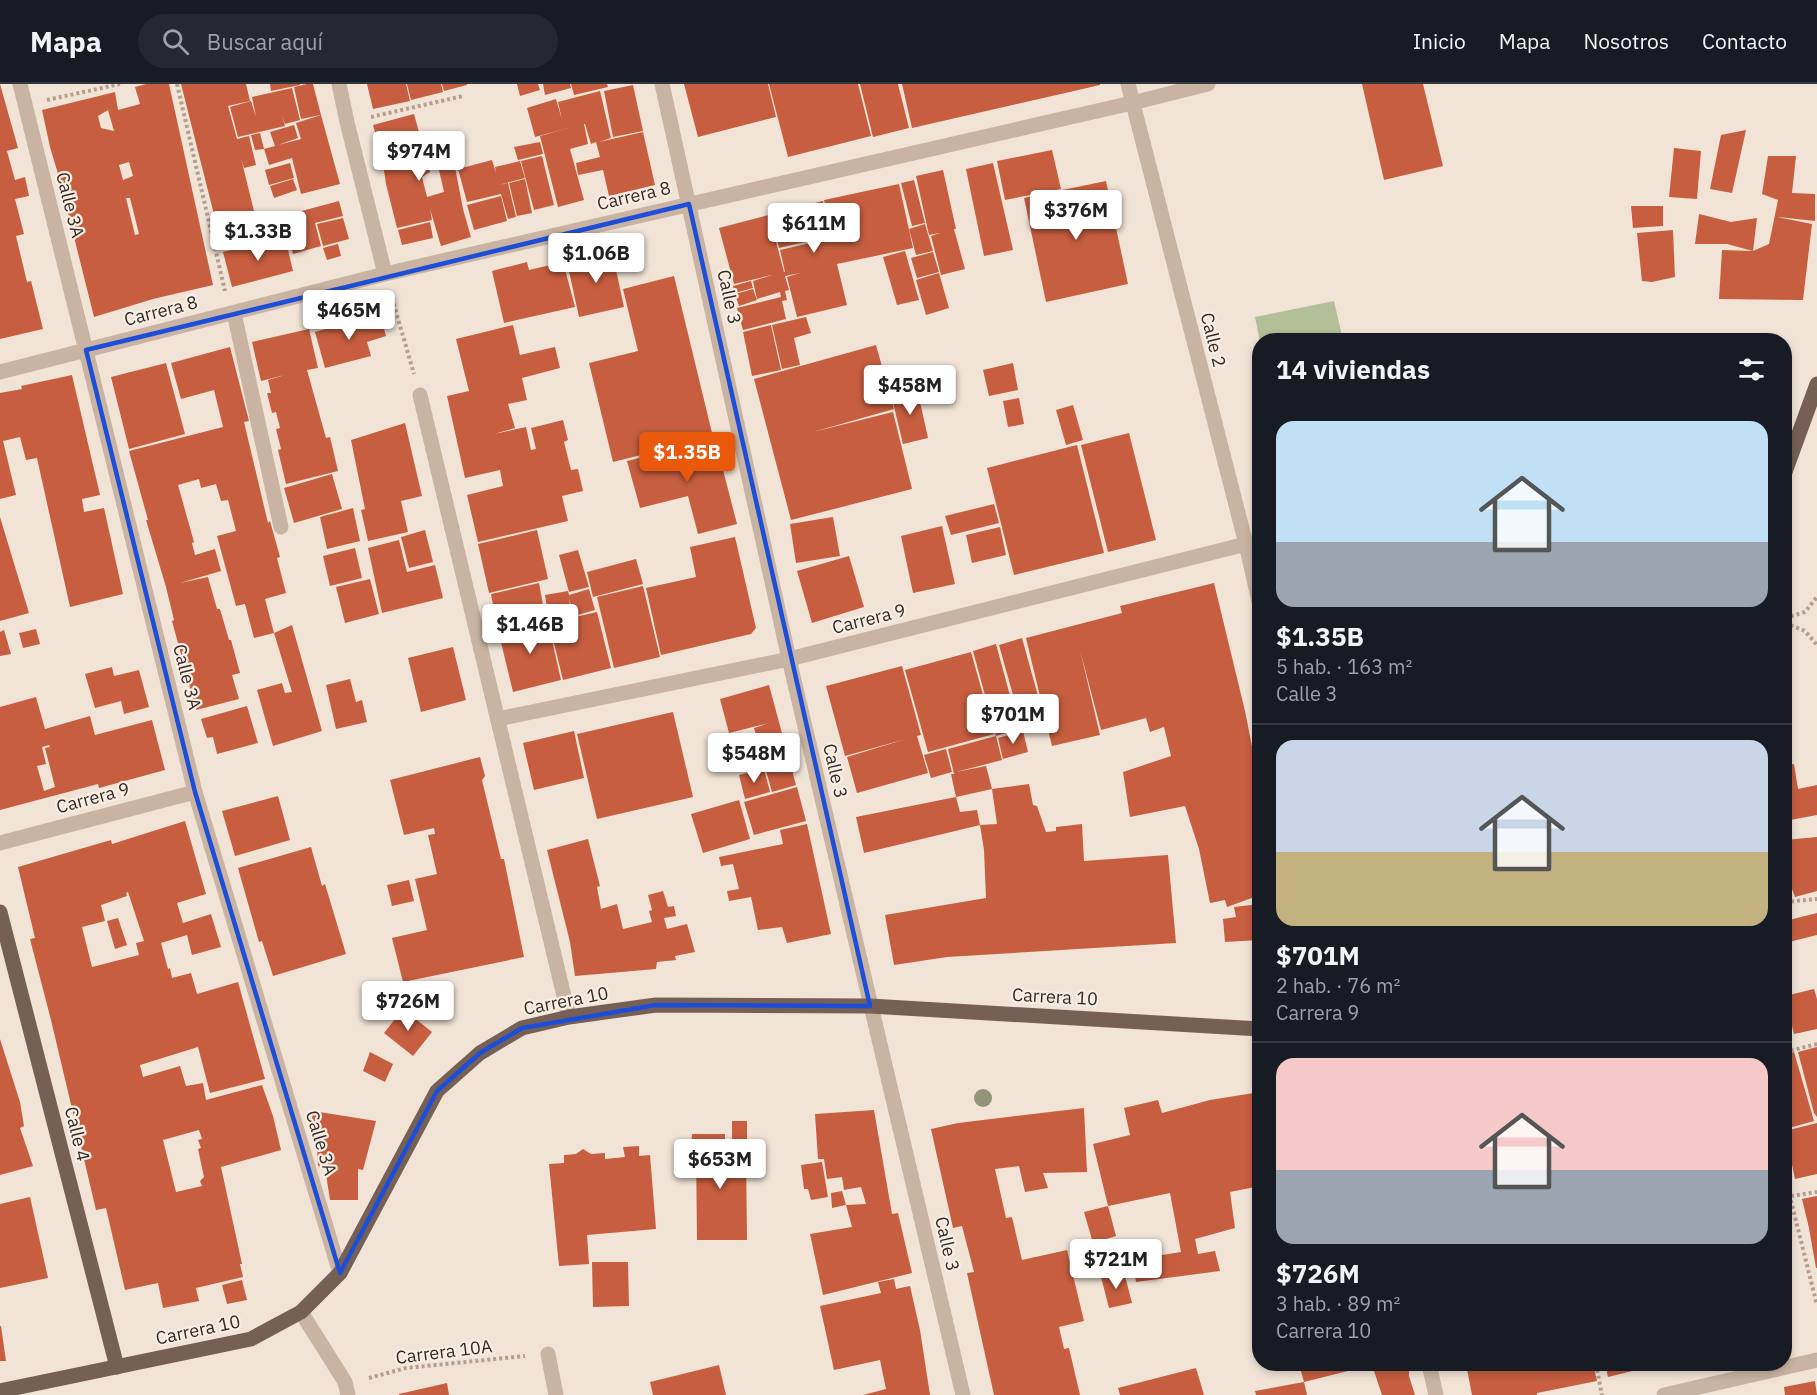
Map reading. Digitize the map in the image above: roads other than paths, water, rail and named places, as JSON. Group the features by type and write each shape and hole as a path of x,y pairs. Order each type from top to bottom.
{"main road":[{"path":"1792,453 1817,384"},
{"name":"Calle 4","path":"0,912 117,1367"},
{"name":"Carrera 10","path":"0,1391 251,1339 301,1311 340,1273 437,1091 480,1053 522,1028 569,1017 656,1005 870,1006 1252,1029"}],"street":[{"name":"Calle 3A","path":"20,84 195,792 340,1273"},
{"path":"339,84 385,274"},
{"name":"Calle 3","path":"662,84 789,659 963,1395"},
{"name":"Calle 2","path":"1128,84 1252,571"},
{"name":"Carrera 8","path":"0,372 385,274 1208,84"},
{"path":"232,313 281,527"},
{"path":"420,395 569,1017"},
{"name":"Carrera 9","path":"498,719 789,659 1246,544"},
{"name":"Carrera 9","path":"0,843 195,792"},
{"path":"301,1311 346,1388"},
{"path":"548,1354 556,1395"},
{"path":"1792,1366 1817,1360"},
{"path":"1431,1371 1436,1395"},
{"path":"1664,1395 1769,1371"}]}
